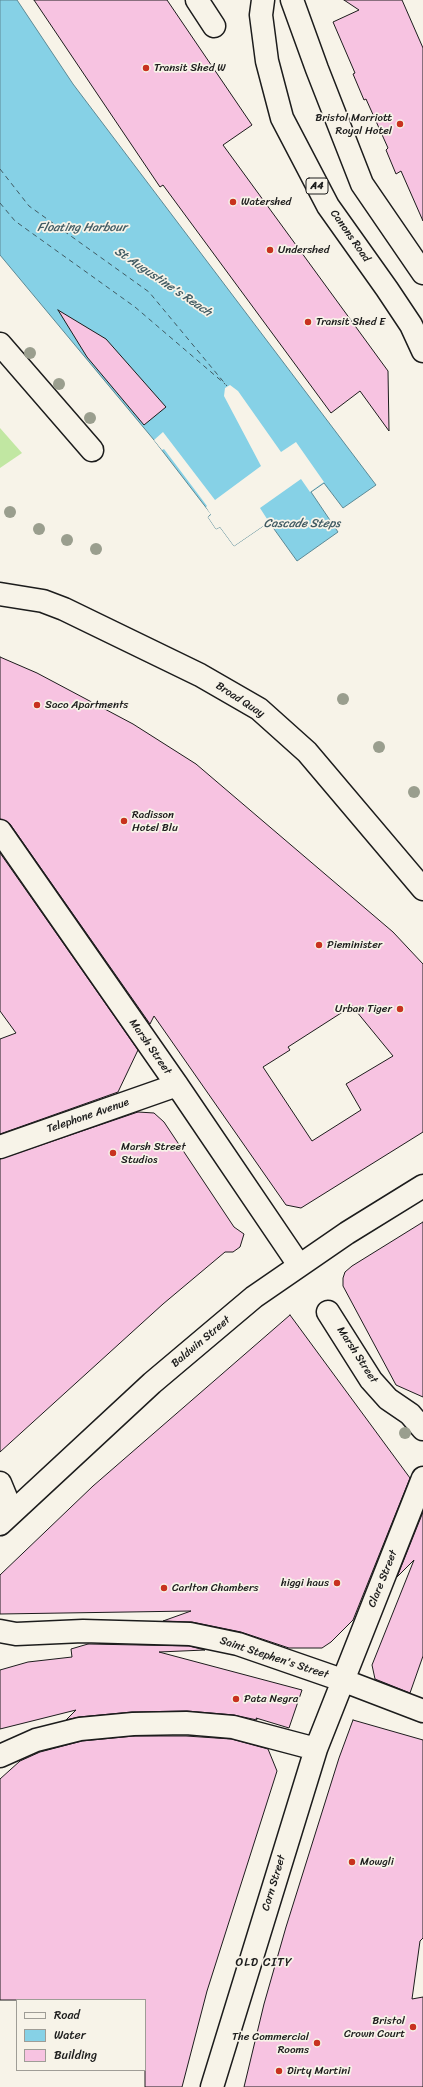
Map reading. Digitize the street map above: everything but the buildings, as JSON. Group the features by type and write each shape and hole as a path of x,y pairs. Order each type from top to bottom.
{"street":[{"path":"197,0 214,26"},
{"name":"Canons Road","path":"263,0 261,15 267,61 282,118 328,206 411,325 423,351"},
{"path":"292,0 362,184 423,273"},
{"path":"0,344 92,450"},
{"name":"Broad Quay","path":"0,594 43,601 64,609 200,675 259,709 307,752 423,889"},
{"name":"Marsh Street","path":"0,831 177,1085 299,1265"},
{"name":"Telephone Avenue","path":"0,1147 177,1085"},
{"name":"Baldwin Street","path":"6,1518 158,1378 254,1297 299,1265 423,1186"},
{"name":"Marsh Street","path":"328,1312 371,1380 388,1399 410,1414 423,1429"},
{"name":"Clare Street","path":"342,1680 422,1481"},
{"path":"0,1483 6,1518"},
{"name":"Saint Stephen's Street","path":"0,1631 16,1634 83,1631 190,1634 238,1644 342,1680 423,1711"},
{"name":"Corn Street","path":"212,2087 316,1749 342,1680"},
{"path":"0,1756 36,1740 80,1729 133,1724 186,1724 233,1727 316,1749"}],"green space":[{"path":"0,428 22,453 0,468"}],"water":[{"name":"Floating Harbour","path":"0,0 17,0 73,84 376,485 343,508 324,483 311,492 338,532 297,561 269,522 234,546 220,527 216,529 208,517 211,514 154,440 0,255"}],"pier":[{"path":"230,385 238,391 281,452 296,442 324,482 310,492 301,479 260,508 269,522 234,546 220,527 216,529 208,517 211,515 206,507 207,506 164,449 162,450 154,440 163,432 215,500 261,466 224,396 225,388"}],"ferry route":[{"path":"0,169 29,206 149,292 227,386"},
{"path":"0,203 15,221 135,307 225,384"}],"place":[{"name":"Transit Shed W","path":"146,68"},
{"name":"Bristol Marriott Royal Hotel","path":"400,124"},
{"name":"Watershed","path":"233,202"},
{"name":"Undershed","path":"270,250"},
{"name":"Transit Shed E","path":"308,322"},
{"name":"Saco Apartments","path":"37,705"},
{"name":"Radisson Hotel Blu","path":"124,821"},
{"name":"Pieminister","path":"319,945"},
{"name":"Urban Tiger","path":"400,1009"},
{"name":"Marsh Street Studios","path":"113,1153"},
{"name":"higgi haus","path":"337,1583"},
{"name":"Carlton Chambers","path":"164,1588"},
{"name":"Pata Negra","path":"236,1699"},
{"name":"Mowgli","path":"352,1862"},
{"name":"Bristol Crown Court","path":"413,2027"},
{"name":"The Commercial Rooms","path":"317,2043"},
{"name":"Dirty Martini","path":"279,2071"}],"district":[{"name":"OLD CITY","path":"264,1963"}],"water label":[{"name":"St Augustine's Reach","path":"163,282"},
{"name":"Cascade Steps","path":"302,524"}]}
